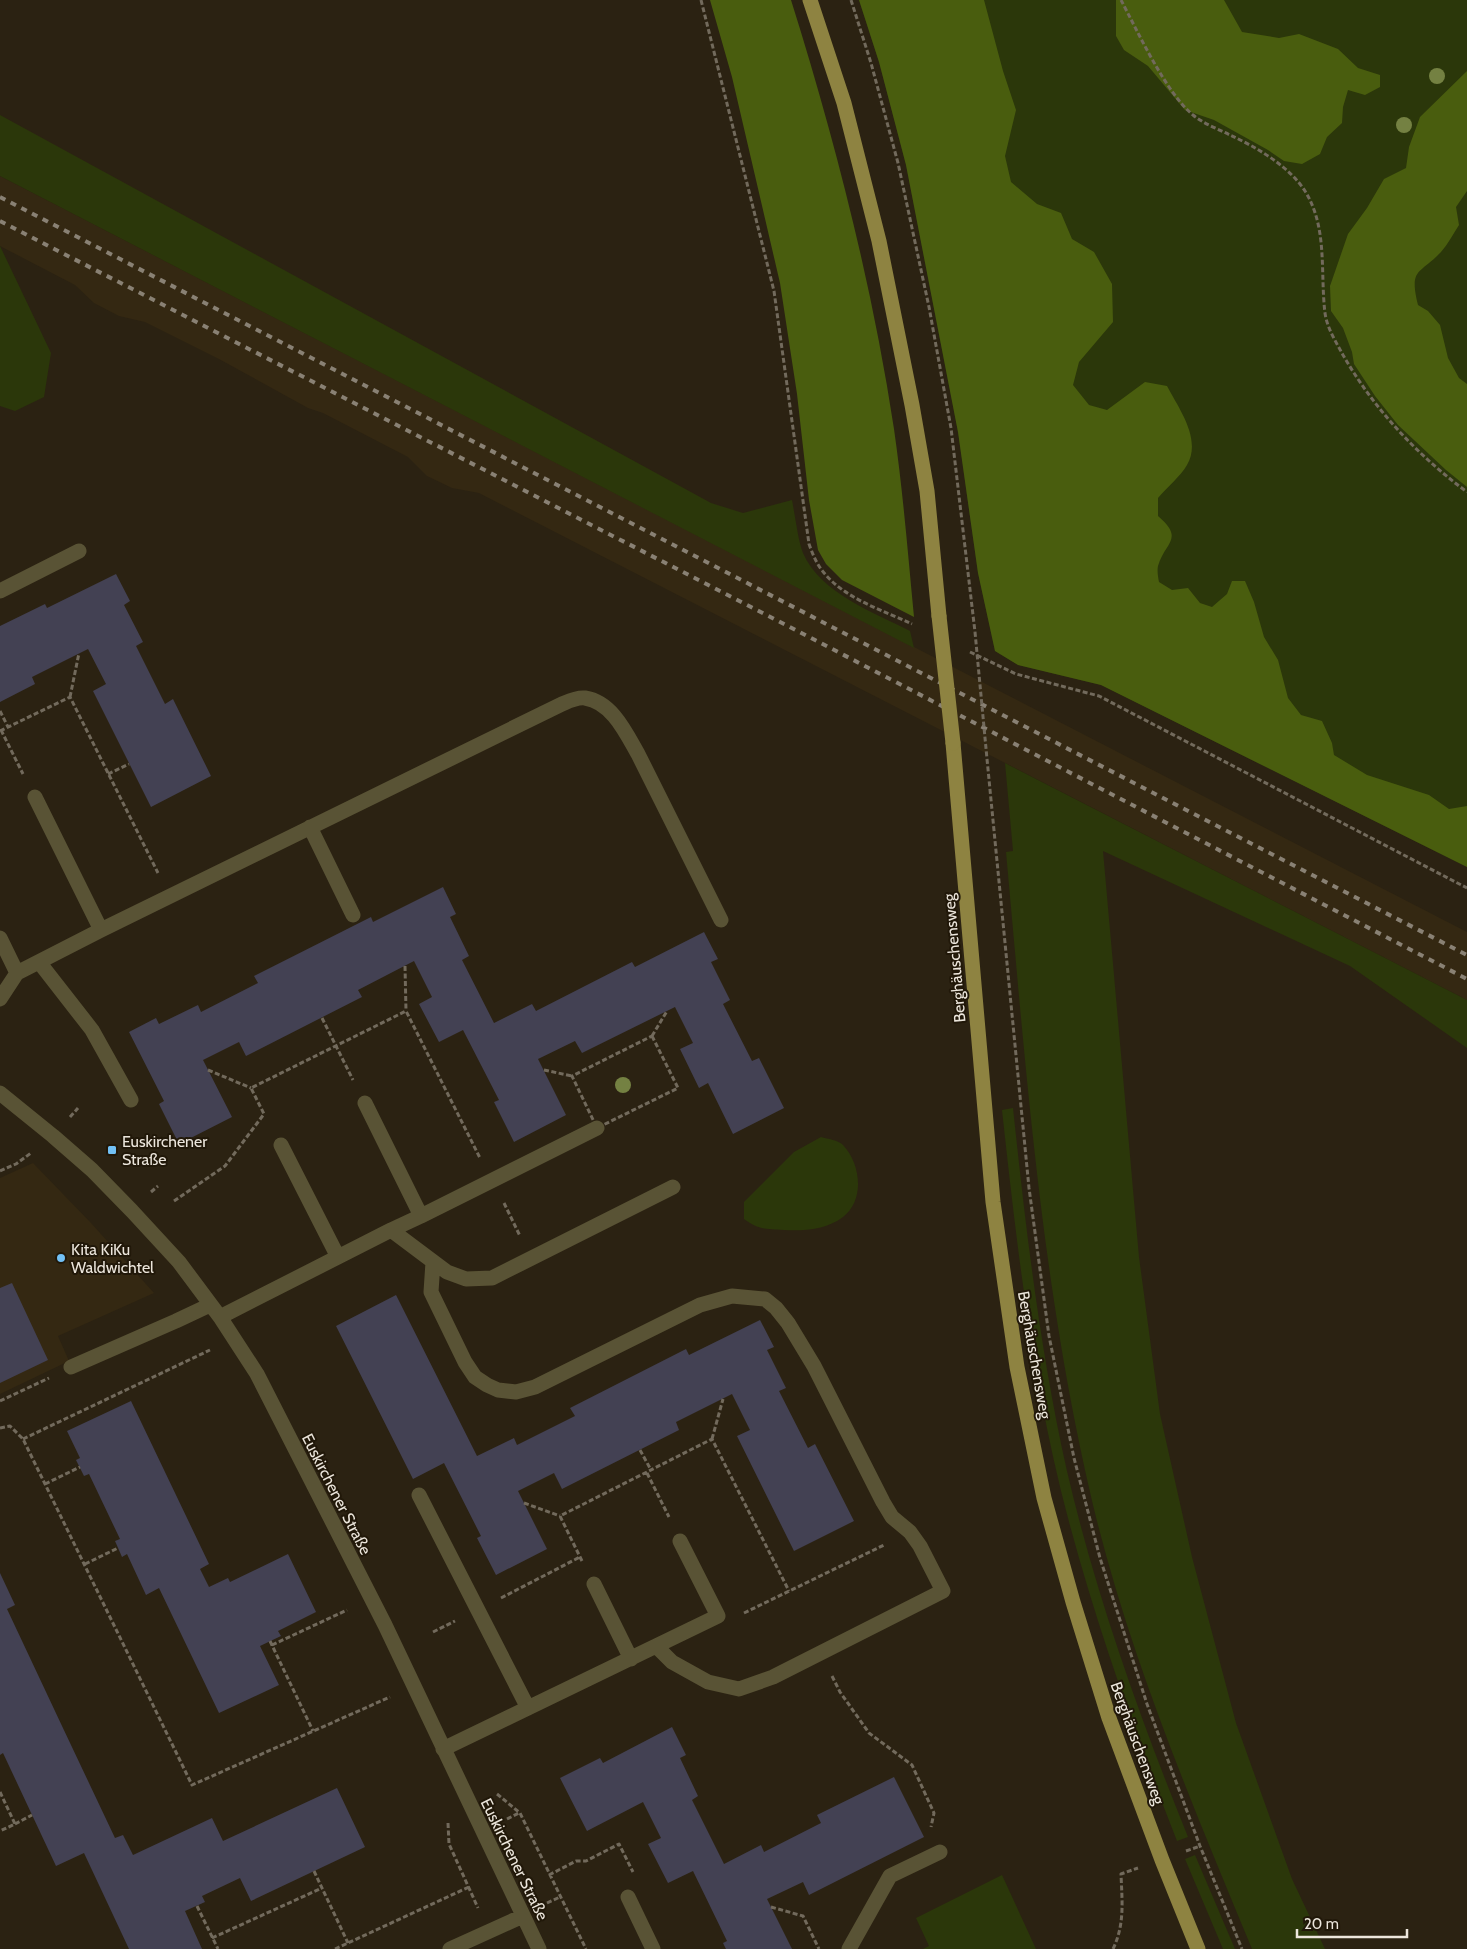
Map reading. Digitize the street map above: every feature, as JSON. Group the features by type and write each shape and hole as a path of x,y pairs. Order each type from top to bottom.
{"main road":[{"name":"Berghäuschensweg","path":"810,0 844,103 879,241 927,491 953,742 993,1202 1017,1366 1044,1498 1073,1602 1109,1718 1162,1860 1198,1949"}],"street":[{"path":"0,590 79,551"},
{"path":"0,999 17,973 169,896 562,704 584,698 599,703 610,712 623,728 638,754 721,920"},
{"path":"35,797 101,930"},
{"path":"310,827 353,915"},
{"path":"0,938 17,973"},
{"path":"39,962 92,1030 131,1100"},
{"name":"Euskirchener Straße","path":"1,1096 53,1136 92,1170 119,1197 178,1262 220,1317 234,1339 256,1374 385,1625 539,1949"},
{"path":"365,1103 421,1216"},
{"path":"220,1317 338,1256 597,1128"},
{"path":"281,1145 338,1256"},
{"path":"391,1230 447,1272 466,1279 492,1278 673,1187"},
{"path":"433,1262 431,1292 465,1362 475,1377 487,1386 498,1390 516,1392 535,1387 700,1305 732,1296 765,1299 776,1308 788,1323 814,1366 883,1502 892,1517 910,1532 920,1546 943,1591 773,1677 739,1689 708,1682 672,1662 656,1646"},
{"path":"71,1367 210,1304"},
{"path":"419,1495 528,1708"},
{"path":"443,1749 718,1616 680,1541"},
{"path":"594,1584 630,1659"},
{"path":"849,1949 890,1876 940,1852"},
{"path":"628,1897 653,1949"},
{"path":"450,1949 523,1916"}],"path":[{"path":"701,0 774,291 809,544 819,566 832,581 858,598 920,628"},
{"path":"851,0 871,62 898,163 929,307 950,428 975,632 1029,1188 1049,1336 1074,1458 1100,1558 1147,1704 1200,1846 1242,1949"},
{"path":"1121,0 1153,60 1191,114 1246,142 1282,167 1305,191 1318,224 1323,258 1325,314 1329,328 1350,367 1372,399 1395,427 1442,473 1467,492"},
{"path":"963,649 1016,674 1099,696 1467,888"},
{"path":"80,653 70,697 169,896"},
{"path":"35,797 1,730 70,697"},
{"path":"0,711 8,727"},
{"path":"108,774 129,764"},
{"path":"405,966 406,1011"},
{"path":"544,1070 572,1076 652,1036 667,1011"},
{"path":"322,1018 365,1103"},
{"path":"572,1076 597,1128 678,1088 652,1036"},
{"path":"208,1070 251,1088"},
{"path":"507,1210 510,1216"},
{"path":"23,1439 234,1339"},
{"path":"0,1401 71,1367"},
{"path":"723,1399 712,1439 789,1591"},
{"path":"0,1428 10,1426 23,1439 192,1785 413,1686"},
{"path":"560,1516 712,1439"},
{"path":"640,1450 651,1470"},
{"path":"45,1484 80,1467"},
{"path":"647,1473 680,1541"},
{"path":"524,1503 560,1516 594,1584"},
{"path":"718,1616 733,1619 910,1532"},
{"path":"84,1564 118,1548"},
{"path":"433,1632 580,1557"},
{"path":"272,1645 347,1610"},
{"path":"270,1641 313,1731"},
{"path":"820,1653 840,1692 869,1733 912,1765 934,1813 930,1832 940,1852"},
{"path":"0,1792 15,1824"},
{"path":"520,1813 586,1949"},
{"path":"0,1831 32,1815"},
{"path":"449,1844 489,1931"},
{"path":"314,1871 348,1943"},
{"path":"335,1949 469,1887"},
{"path":"212,1938 322,1888"},
{"path":"197,1906 218,1949"},
{"path":"771,1907 803,1916 819,1949"}],"shaded area":[{"path":"0,176 1467,932 1467,1000 479,493 452,488 427,476 408,457 323,413 308,408 219,359 145,322 119,316 94,303 75,285 0,246"},
{"name":"Kita KiKu Waldwichtel","path":"33,1163 91,1223 154,1293 58,1336 69,1361 0,1394 0,1178"}],"green space":[{"path":"710,0 791,0 837,159 875,320 894,429 914,617 842,580 826,564 818,550 809,500 797,394 780,283 732,77"},
{"path":"859,0 1467,0 1467,867 1101,685 1018,665 995,651 978,573 958,432 906,165 879,62"},
{"path":"859,0 984,0 1003,71 1016,110 1005,156 1011,182 1037,204 1061,213 1072,239 1094,252 1112,284 1113,322 1079,362 1073,385 1089,405 1107,410 1145,382 1167,386 1187,424 1192,445 1191,455 1181,474 1158,498 1158,516 1166,524 1172,536 1158,566 1159,582 1172,590 1188,588 1200,603 1212,607 1227,594 1232,581 1245,581 1254,602 1264,637 1278,660 1288,698 1301,715 1322,721 1332,743 1334,755 1367,775 1429,795 1449,809 1467,806 1467,867 1101,685 1018,665 995,651 978,573 958,432 906,165 879,62"},
{"path":"1116,0 1224,0 1242,32 1279,38 1299,34 1338,49 1358,68 1380,75 1380,87 1365,95 1348,90 1343,107 1342,123 1327,137 1320,154 1302,164 1284,161 1214,120 1185,110 1148,66 1124,50 1116,36"},
{"path":"1467,71 1467,191 1456,207 1459,225 1441,252 1418,273 1415,284 1418,305 1428,311 1440,325 1448,358 1459,378 1467,384 1467,487 1398,425 1375,396 1354,364 1352,352 1343,328 1331,311 1330,286 1348,234 1367,208 1384,179 1406,168 1409,147 1420,117"},
{"path":"0,115 711,503 743,513 792,500 801,548 811,567 835,591 865,609 910,631 914,648 0,176"},
{"path":"0,246 51,353 44,397 15,411 0,406"},
{"path":"1005,763 1467,1000 1467,1048 1350,966 1103,851 1139,1257 1160,1414 1192,1557 1236,1723 1292,1879 1325,1949 1252,1949 1164,1730 1125,1619 1108,1562 1075,1424 1048,1262 1029,1098 1006,852 1013,851"},
{"path":"1013,1108 1041,1336 1067,1471 1091,1564 1120,1656 1188,1837 1177,1841 1132,1723 1105,1643 1080,1562 1056,1471 1036,1369 1020,1266 1002,1110"},
{"path":"821,1137 841,1143 854,1162 858,1182 855,1201 850,1210 843,1217 829,1225 807,1230 763,1228 744,1219 744,1202 794,1152"},
{"path":"1195,1855 1235,1949 1223,1949 1185,1859"},
{"path":"1002,1875 1036,1949 923,1949 929,1946 916,1918"}],"building":[{"path":"116,574 130,601 124,605 143,642 136,646 165,704 173,699 211,776 151,807 93,691 106,684 88,649 32,677 35,684 0,702 0,626 45,604 47,608"},
{"path":"443,887 456,914 450,917 469,956 462,960 494,1023 532,1004 536,1011 632,962 635,967 704,932 718,959 711,962 730,1000 723,1004 752,1061 759,1058 784,1108 733,1134 708,1083 699,1088 680,1049 693,1043 675,1007 582,1053 575,1041 538,1059 566,1115 514,1142 494,1102 499,1100 463,1030 439,1042 419,1004 432,997 414,961 358,990 362,997 246,1056 239,1042 203,1060 232,1117 179,1144 159,1104 164,1101 129,1032 156,1018 159,1024 198,1005 201,1012 258,983 254,976 371,917 373,922"},
{"path":"12,1283 48,1360 0,1383 0,1288"},
{"path":"396,1295 477,1456 514,1438 517,1445 575,1416 570,1408 686,1349 689,1355 760,1320 774,1347 767,1350 786,1388 779,1391 808,1448 815,1444 854,1521 794,1551 737,1436 750,1430 732,1394 676,1422 679,1430 562,1489 554,1473 518,1491 547,1549 496,1575 477,1538 481,1536 444,1463 413,1479 336,1326"},
{"path":"131,1401 209,1564 200,1569 209,1587 228,1578 230,1582 288,1554 316,1612 278,1631 281,1636 260,1646 279,1685 219,1713 159,1588 146,1595 127,1554 122,1557 115,1541 120,1539 89,1474 84,1476 76,1460 80,1458 67,1431"},
{"path":"0,1573 15,1605 7,1609 62,1726 115,1838 123,1835 133,1855 212,1818 223,1841 337,1788 365,1847 251,1901 240,1878 202,1896 205,1902 185,1911 202,1949 129,1949 84,1853 56,1866 3,1753 0,1755"},
{"path":"672,1727 686,1755 680,1758 698,1796 692,1800 724,1864 761,1845 764,1852 821,1823 817,1815 894,1777 924,1837 809,1895 803,1882 767,1899 792,1949 726,1949 723,1943 727,1941 693,1871 668,1883 648,1844 661,1838 643,1802 587,1831 560,1778 600,1758 603,1763"}],"railway":[{"path":"0,197 1467,955"},
{"path":"0,221 788,626 1467,979"}],"place":[{"name":"Euskirchener Straße","path":"112,1150"},
{"name":"Kita KiKu Waldwichtel","path":"61,1258"}]}
